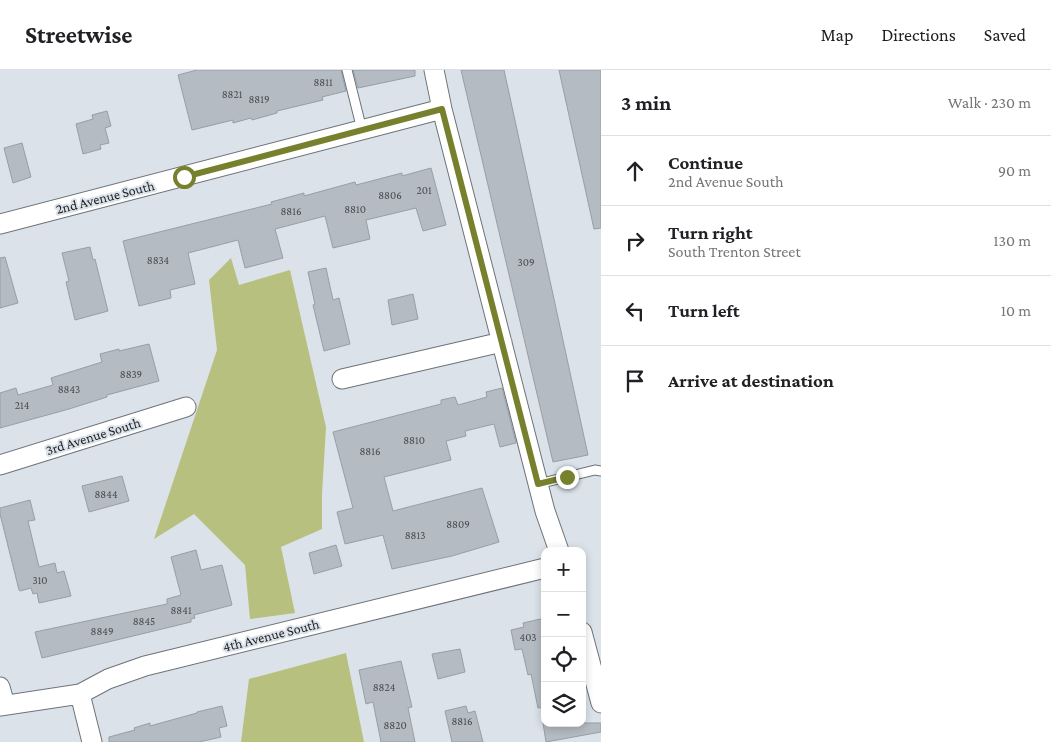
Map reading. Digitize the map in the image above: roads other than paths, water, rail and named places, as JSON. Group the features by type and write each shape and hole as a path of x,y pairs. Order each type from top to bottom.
{"street":[{"path":"434,70 442,109 538,484 558,547"},
{"name":"2nd Avenue South","path":"0,224 442,109"},
{"path":"342,379 502,342"},
{"name":"3rd Avenue South","path":"0,465 186,407"},
{"name":"4th Avenue South","path":"2,706 80,694 108,679 145,666 541,569"},
{"path":"584,637 595,659 601,703"},
{"path":"0,687 2,706"},
{"path":"80,694 92,742"}],"lane":[{"path":"346,70 362,131"},
{"path":"538,484 595,470 601,471"}]}
